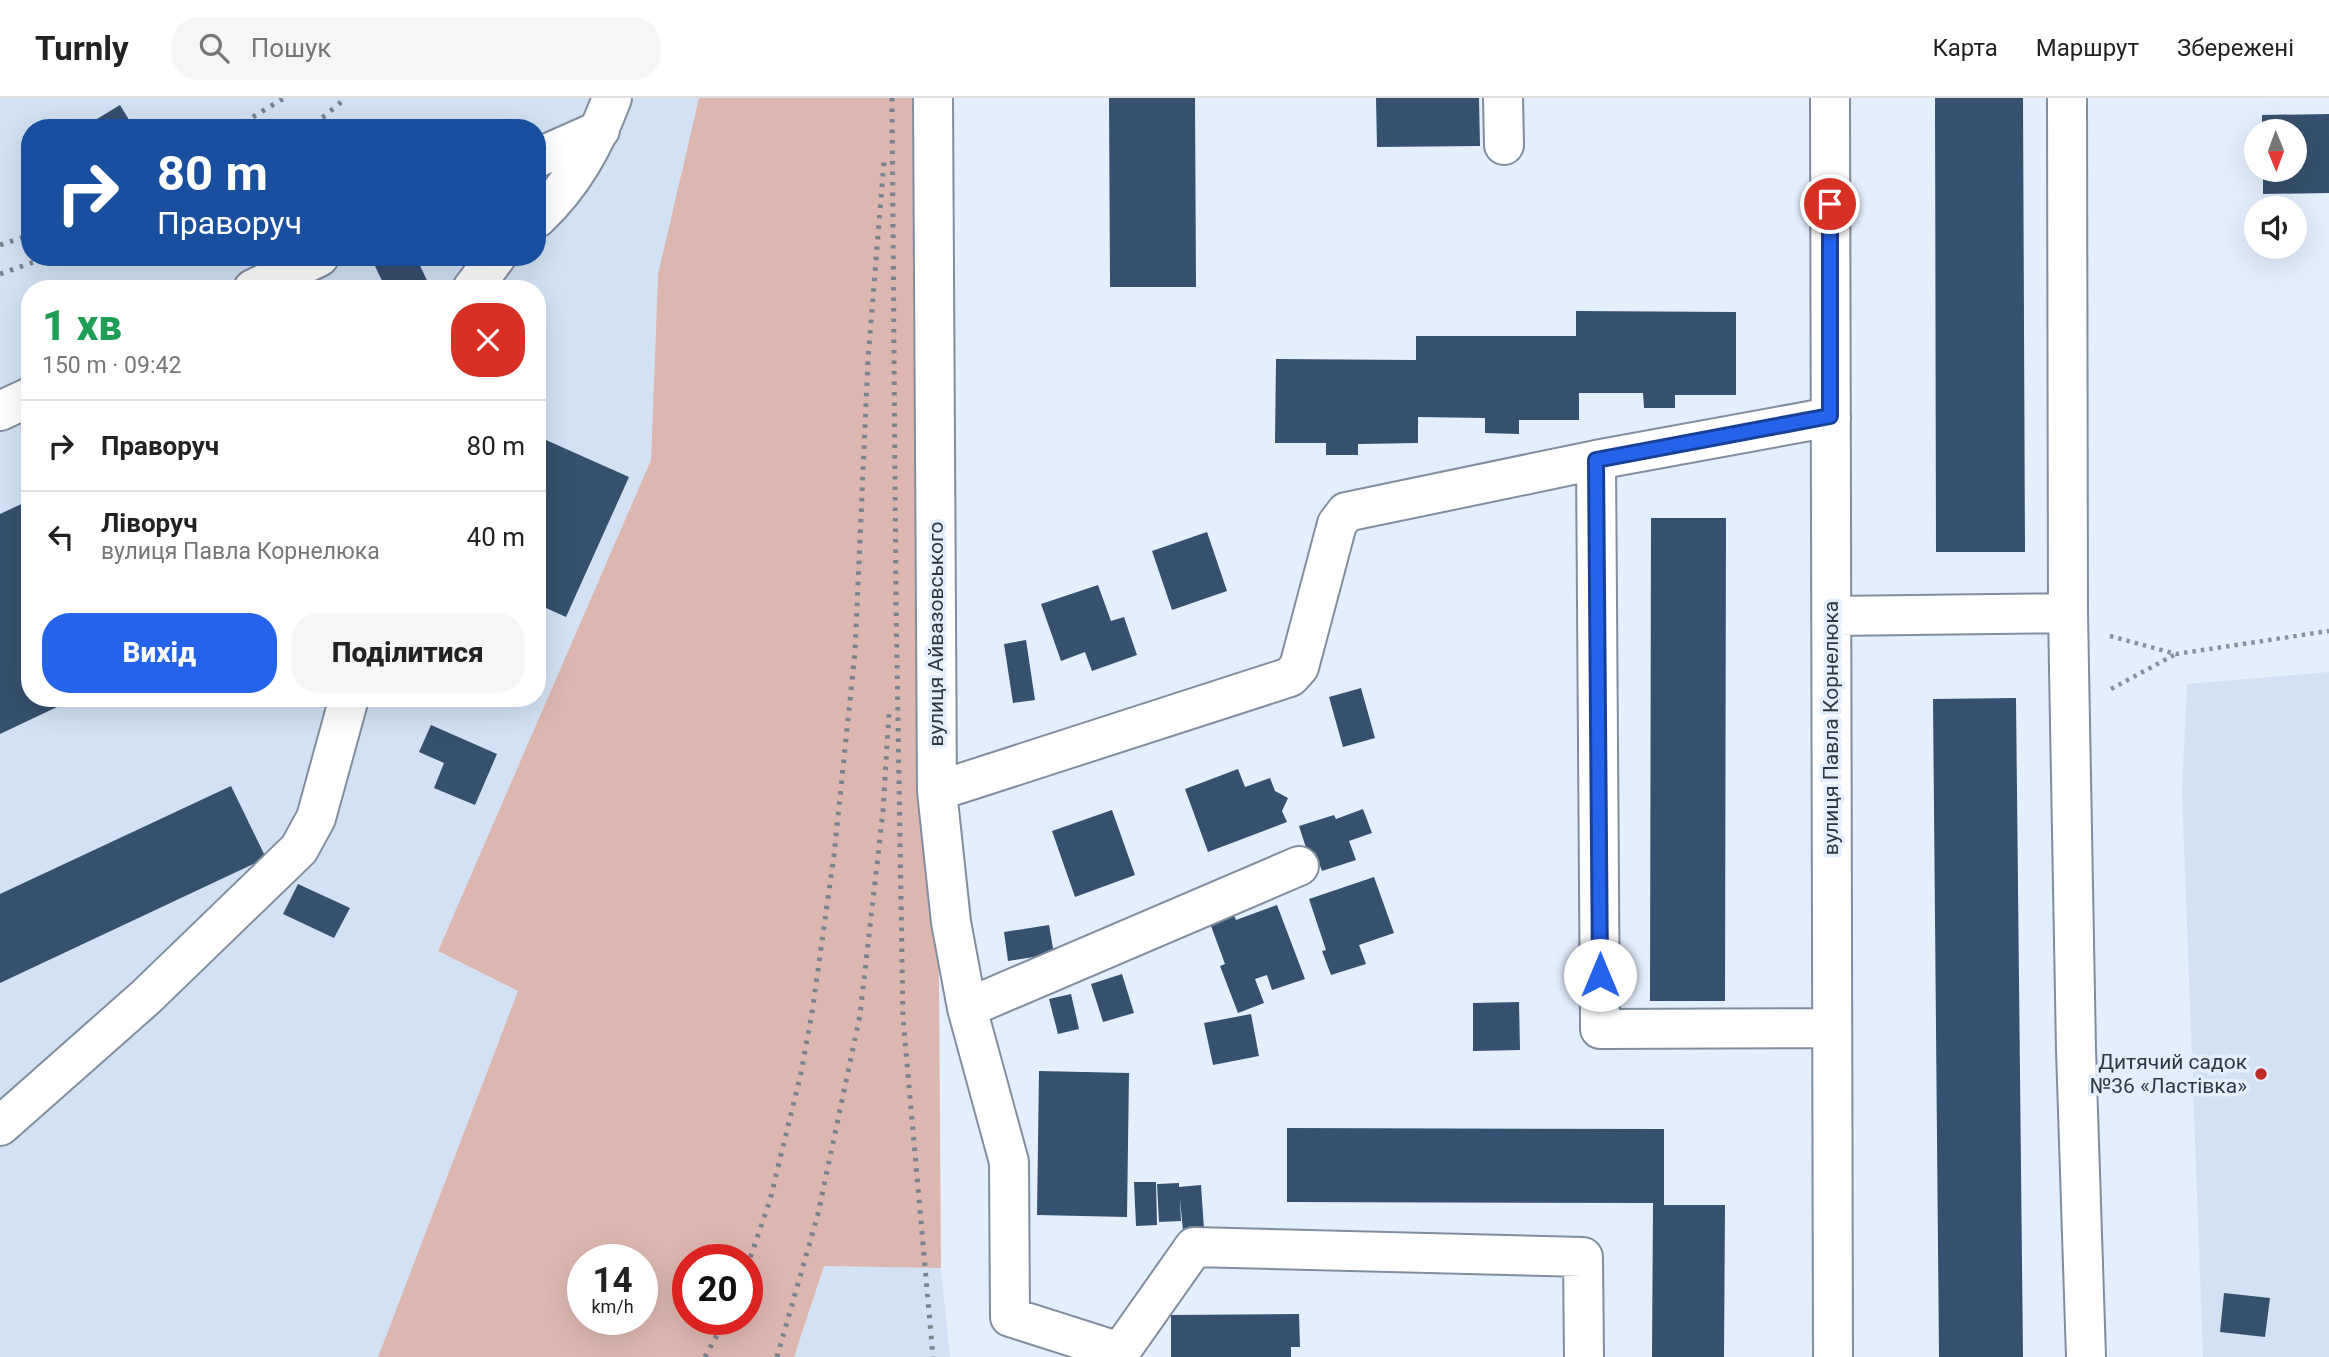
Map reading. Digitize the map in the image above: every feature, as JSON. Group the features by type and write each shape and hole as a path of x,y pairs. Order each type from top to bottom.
{"street":[{"name":"вулиця Айвазовського","path":"933,98 937,791 951,922 967,1008 1009,1162 1010,1317 1120,1354"},
{"path":"1503,98 1504,145"},
{"name":"вулиця Павла Корнелюка","path":"1830,98 1833,1357"},
{"path":"2067,98 2068,619 2076,1051 2086,1357"},
{"path":"546,152 606,114"},
{"path":"546,210 580,169 606,114"},
{"path":"271,280 300,266"},
{"path":"0,411 21,401"},
{"path":"937,791 1290,677 1299,667 1336,524 1346,512 1596,460 1830,416"},
{"path":"1596,460 1600,1029 1832,1028"},
{"path":"1831,616 2068,619"},
{"path":"0,1126 146,997 299,849 316,818 347,707"},
{"path":"967,1008 1299,866"},
{"path":"1120,1354 1195,1247 1583,1257 1584,1357"}],"path":[{"path":"2068,619 2176,654"},
{"path":"2070,711 2176,654 2329,631"}],"shaded area":[{"path":"0,98 699,98 658,274 651,460 546,702 546,280 21,280 21,707 544,707 438,951 518,991 378,1357 0,1357"},
{"path":"699,98 933,98 941,1268 824,1266 794,1357 378,1357 518,991 438,951 651,460 658,274"},
{"name":"Дитячий садок №36 «Ластівка»","path":"2329,672 2329,1357 2203,1357 2182,791 2187,684"},
{"path":"824,1266 941,1268 950,1357 794,1357"}],"building":[{"path":"1109,98 1195,98 1196,287 1110,287"},
{"path":"1376,98 1479,98 1480,146 1377,147"},
{"path":"1935,98 2023,98 2025,552 1936,552"},
{"path":"120,105 129,119 97,119"},
{"path":"2329,114 2329,193 2263,194 2263,182 2307,182 2307,119 2262,119 2262,115"},
{"path":"375,266 420,266 427,280 382,280"},
{"path":"1576,311 1736,312 1736,395 1675,395 1675,408 1644,408 1643,393 1579,393 1579,420 1519,420 1519,434 1485,433 1485,418 1418,417 1418,443 1358,444 1358,455 1326,455 1326,443 1275,443 1276,359 1416,360 1416,336 1576,336"},
{"path":"546,440 629,477 566,617 546,608"},
{"path":"21,504 21,707 57,707 0,734 0,514"},
{"path":"1651,518 1726,518 1725,1001 1650,1001"},
{"path":"1207,532 1227,591 1172,610 1152,551"},
{"path":"1098,585 1111,621 1124,617 1137,655 1092,671 1085,652 1061,661 1041,604"},
{"path":"1026,640 1035,700 1013,703 1004,644"},
{"path":"1361,688 1375,738 1343,747 1329,697"},
{"path":"2016,698 2023,1357 1939,1357 1933,699"},
{"path":"431,725 497,754 475,805 434,788 444,763 419,752"},
{"path":"1238,769 1245,787 1270,778 1275,791 1288,798 1282,811 1287,822 1208,852 1185,789"},
{"path":"231,786 266,858 0,983 0,894"},
{"path":"1363,809 1372,833 1349,841 1356,860 1322,871 1315,852 1308,854 1299,826 1334,815 1336,819"},
{"path":"1112,810 1135,875 1075,897 1052,831"},
{"path":"1374,877 1394,933 1359,945 1366,964 1331,975 1322,951 1326,950 1309,899"},
{"path":"298,884 350,908 334,938 283,914"},
{"path":"1230,905 1236,920 1277,905 1305,979 1272,990 1267,975 1255,979 1264,1003 1238,1013 1220,966 1225,964 1207,915"},
{"path":"1049,925 1054,954 1008,961 1004,932"},
{"path":"1122,974 1134,1013 1103,1022 1091,984"},
{"path":"1071,994 1079,1029 1058,1034 1049,999"},
{"path":"1519,1002 1520,1050 1473,1051 1473,1003"},
{"path":"1251,1014 1259,1056 1213,1065 1204,1023"},
{"path":"1039,1071 1129,1073 1127,1217 1037,1215"},
{"path":"1287,1128 1664,1129 1664,1205 1725,1205 1724,1357 1652,1357 1653,1203 1287,1202"},
{"path":"1134,1182 1156,1182 1157,1225 1136,1226"},
{"path":"1179,1183 1179,1187 1201,1185 1204,1229 1183,1231 1180,1198 1181,1221 1159,1222 1157,1184"},
{"path":"2224,1293 2270,1298 2265,1337 2220,1332"},
{"path":"1299,1314 1300,1347 1291,1347 1291,1357 1171,1357 1171,1315"}],"railway":[{"path":"250,119 284,98"},
{"path":"320,119 346,98"},
{"path":"892,98 903,1018 933,1357"},
{"path":"755,1244 770,1200 801,1073 834,855 855,652 868,359 884,161"},
{"path":"0,245 21,238"},
{"path":"0,274 23,266"},
{"path":"777,1357 818,1214 860,1015 883,811 889,713"},
{"path":"705,1357 717,1335"}],"place":[{"name":"Дитячий садок №36 «Ластівка»","path":"2261,1074"}],"route":[{"path":"1600,975 1596,460 1830,416 1830,204"}]}
